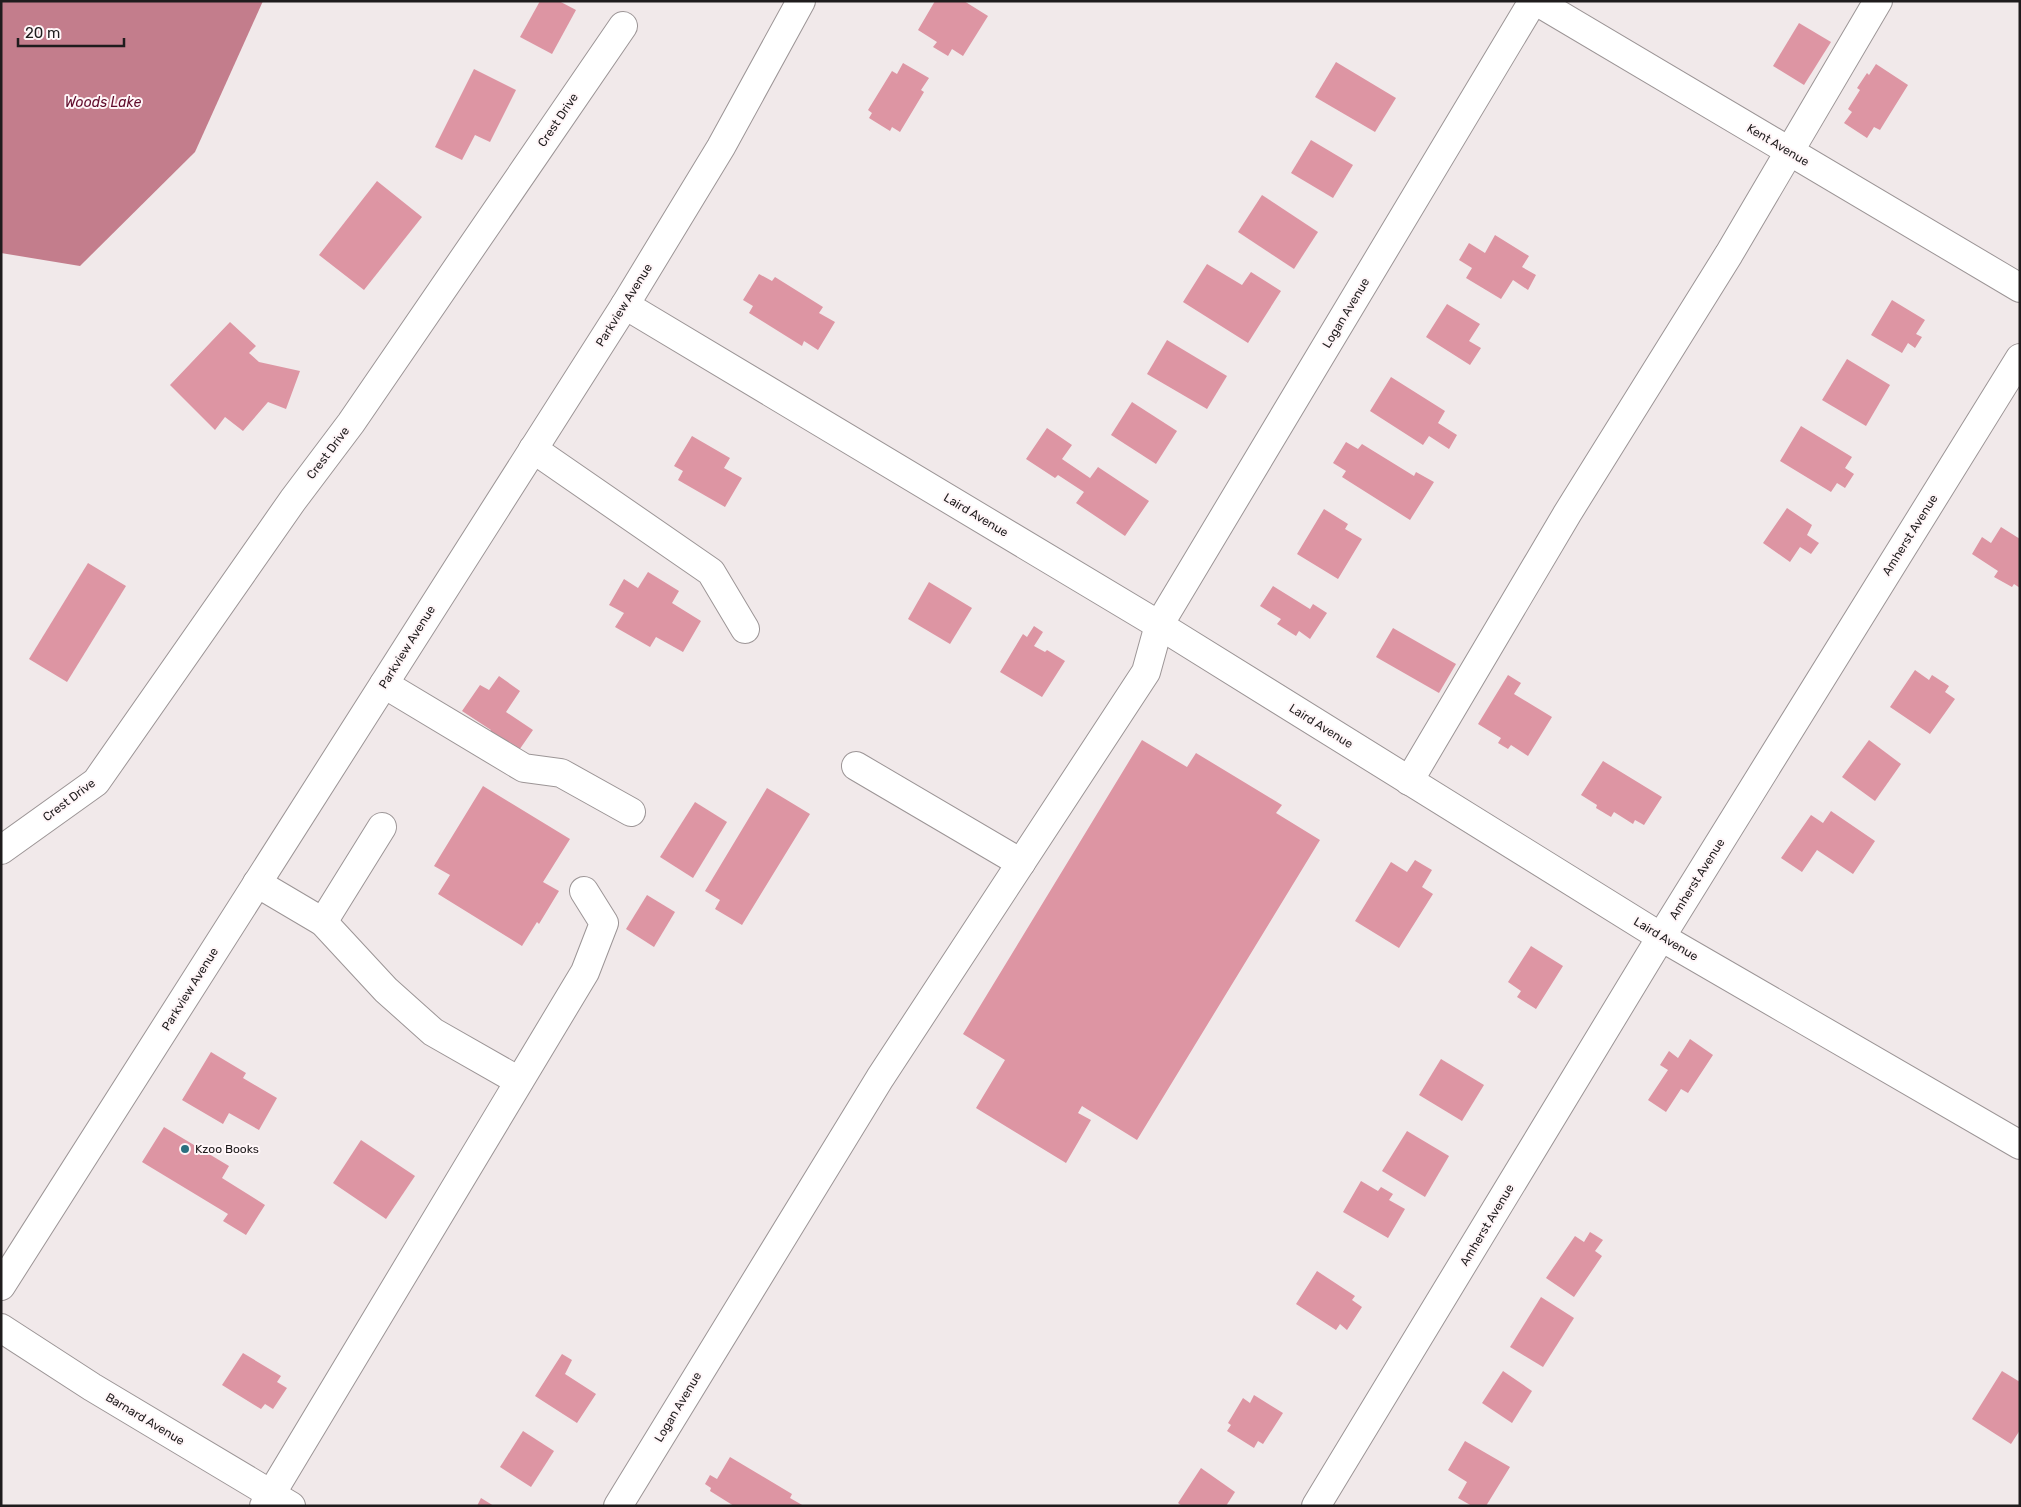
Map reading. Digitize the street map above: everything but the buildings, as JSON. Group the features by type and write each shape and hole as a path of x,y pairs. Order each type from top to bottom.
{"street":[{"name":"Parkview Avenue","path":"1,1286 625,305 721,147 801,1"},
{"name":"Kent Avenue","path":"1534,1 2020,288"},
{"name":"Logan Avenue","path":"618,1506 880,1078 1146,672 1159,625 1534,1"},
{"path":"1409,781 1562,523 1729,254 1878,1"},
{"name":"Crest Drive","path":"1,850 96,782 293,500 350,423 623,26"},
{"name":"Laird Avenue","path":"625,305 1159,625 1661,937 2020,1145"},
{"name":"Amherst Avenue","path":"1316,1506 1661,937 2020,358"},
{"path":"533,449 711,572 745,629"},
{"path":"384,684 524,768 561,773 631,812"},
{"path":"856,766 1021,863"},
{"path":"323,922 382,827"},
{"path":"256,883 323,922 386,990 433,1032 519,1081"},
{"path":"276,1502 519,1081 585,972 604,923 584,891"},
{"name":"Barnard Avenue","path":"1,1328 276,1502"}],"water":[{"name":"Woods Lake","path":"1,1 263,1 195,152 80,266 1,253"}],"place":[{"name":"Kzoo Books","path":"185,1149"}]}
